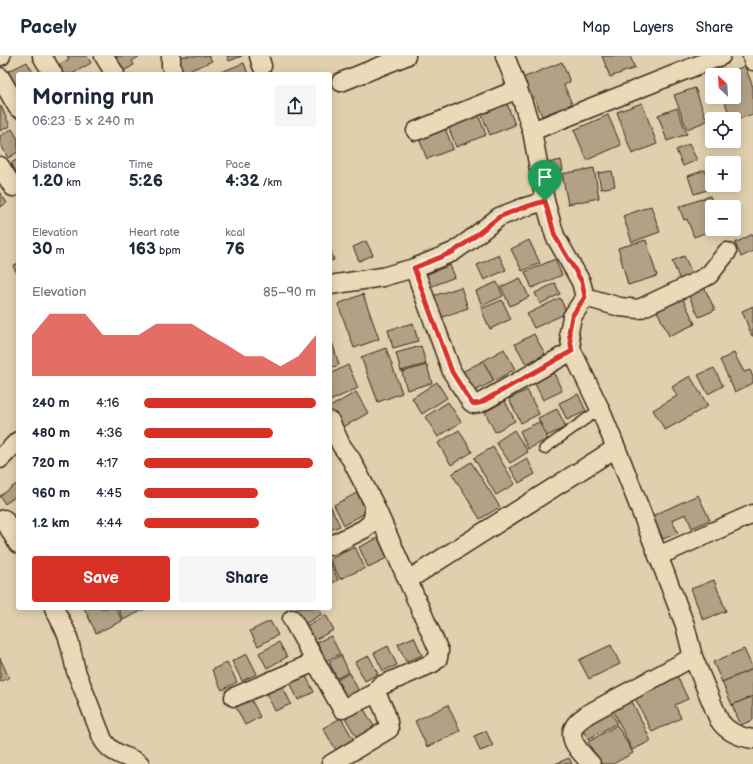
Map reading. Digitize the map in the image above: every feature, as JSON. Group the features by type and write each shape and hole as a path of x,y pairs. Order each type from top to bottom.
{"street":[{"path":"42,56 53,72"},
{"path":"104,56 114,72"},
{"path":"171,56 173,72"},
{"path":"341,82 406,56"},
{"path":"505,56 532,131 545,201 555,236 582,282 585,297 572,316 569,332 572,351 600,409 616,448 685,625 693,657 719,720 723,726 734,734 753,739"},
{"path":"532,131 721,56"},
{"path":"752,56 753,61"},
{"path":"0,77 16,105"},
{"path":"416,131 518,89"},
{"path":"0,166 14,187"},
{"path":"332,285 382,277 414,268 453,252 499,217 545,201"},
{"path":"585,297 620,307 639,309 709,275 727,252"},
{"path":"414,268 452,372 471,402 474,404 480,403 572,351"},
{"path":"292,619 342,710 376,693 380,686 433,663 438,658 439,651 374,504 351,459 336,448 332,430"},
{"path":"0,459 16,443"},
{"path":"408,580 616,448"},
{"path":"332,545 364,529 372,522 374,504"},
{"path":"658,556 753,514"},
{"path":"1,517 16,541"},
{"path":"58,610 67,634 76,671 103,740 112,750 140,764"},
{"path":"591,764 572,740 572,731 576,723 588,714 693,657"},
{"path":"234,697 315,662"},
{"path":"331,764 389,728 385,711 376,693"}],"lane":[{"path":"544,449 600,409"}],"building":[{"path":"67,56 87,56 91,63 75,72 62,72 58,65 69,59"},
{"path":"112,56 140,56 132,61 134,65 122,72 117,72"},
{"path":"177,56 209,56 212,61 186,72 184,72"},
{"path":"227,56 242,56 229,61"},
{"path":"602,56 630,56 635,68 610,77"},
{"path":"27,62 33,72 16,72 16,90 7,72"},
{"path":"562,62 570,82 564,85 572,104 542,116 534,97 529,99 520,79"},
{"path":"244,63 247,72 221,72"},
{"path":"745,66 753,87 753,114 741,118 741,112 728,112 726,104 741,104 741,68 740,68"},
{"path":"695,88 705,116 705,122 687,129 674,95"},
{"path":"506,101 515,125 490,135 480,111"},
{"path":"642,103 657,144 632,154 617,112"},
{"path":"1,106 10,126 0,131 0,107"},
{"path":"677,108 687,134 667,141 658,115"},
{"path":"477,111 486,135 456,147 447,123"},
{"path":"608,115 621,145 587,160 574,130"},
{"path":"444,125 453,149 427,159 418,136"},
{"path":"12,129 16,136 16,153 8,158 0,143 0,136"},
{"path":"689,144 697,160 683,166 676,150"},
{"path":"16,160 16,172 11,163"},
{"path":"561,160 563,170 550,173 548,163"},
{"path":"594,168 599,198 568,204 562,174"},
{"path":"705,170 705,191 694,194 688,176"},
{"path":"612,171 615,186 601,189 598,173"},
{"path":"0,192 7,203 0,207"},
{"path":"710,196 711,200 705,200 705,233 694,237 687,219 684,220 679,207"},
{"path":"651,206 660,232 632,242 623,216"},
{"path":"753,234 753,251 741,257 735,243"},
{"path":"529,240 540,263 522,271 511,249"},
{"path":"646,240 657,276 628,285 618,248"},
{"path":"366,241 373,255 359,261 353,247"},
{"path":"499,255 506,270 484,280 477,265"},
{"path":"684,256 693,275 680,280 672,261"},
{"path":"555,259 562,275 532,288 525,272"},
{"path":"16,264 16,271 13,266"},
{"path":"450,265 455,277 430,287 425,275"},
{"path":"520,278 529,297 510,306 501,287"},
{"path":"497,282 503,296 482,306 476,291"},
{"path":"555,283 560,294 540,304 535,293"},
{"path":"703,285 715,310 699,317 687,292"},
{"path":"461,287 468,308 440,318 433,296"},
{"path":"363,294 379,339 354,348 338,304"},
{"path":"560,298 567,313 534,328 527,314"},
{"path":"683,299 695,324 669,336 657,311"},
{"path":"502,300 511,319 490,329 481,309"},
{"path":"753,306 753,336 752,336 742,311"},
{"path":"413,323 418,341 393,348 388,330"},
{"path":"534,334 545,354 526,364 515,344"},
{"path":"332,342 339,365 332,367"},
{"path":"421,346 426,364 401,371 396,353"},
{"path":"386,348 402,393 378,402 361,357"},
{"path":"504,349 515,369 494,381 483,361"},
{"path":"734,353 744,372 750,370 753,377 753,383 735,392 720,360"},
{"path":"483,361 494,381 473,392 462,372"},
{"path":"348,365 358,388 332,400 332,373"},
{"path":"427,365 432,383 407,390 402,372"},
{"path":"714,368 723,386 708,394 698,375"},
{"path":"554,373 562,391 543,400 534,382"},
{"path":"690,376 708,406 665,430 653,410 677,396 672,387"},
{"path":"437,382 447,398 422,414 412,398"},
{"path":"527,390 539,414 521,423 509,399"},
{"path":"356,392 368,413 340,429 332,414 332,406"},
{"path":"578,394 586,411 567,420 559,403"},
{"path":"505,401 515,421 495,432 485,412"},
{"path":"448,402 461,422 438,437 425,417"},
{"path":"557,409 566,427 547,436 538,418"},
{"path":"539,422 548,439 528,449 520,431"},
{"path":"459,430 472,452 451,465 438,443"},
{"path":"514,430 528,452 510,463 496,442"},
{"path":"493,447 515,484 496,495 474,458"},
{"path":"527,458 535,474 519,483 510,468"},
{"path":"471,462 500,507 480,519 452,474"},
{"path":"16,484 16,496 5,504 0,496"},
{"path":"357,493 367,512 344,525 334,505"},
{"path":"698,495 710,520 692,528 686,514 672,520 678,533 663,539 652,516"},
{"path":"332,509 340,526 332,529"},
{"path":"378,538 387,558 368,567 359,547"},
{"path":"355,547 365,568 340,579 332,563 332,558"},
{"path":"332,566 338,580 332,583"},
{"path":"714,580 726,611 703,620 691,589"},
{"path":"85,610 117,610 122,621 96,633"},
{"path":"119,610 143,610 123,620"},
{"path":"295,610 320,610 322,614 303,625"},
{"path":"326,615 334,630 314,640 306,626"},
{"path":"270,621 278,635 258,646 250,631"},
{"path":"331,636 340,654 326,661 317,642"},
{"path":"414,637 422,655 406,662 398,644"},
{"path":"279,642 287,657 267,668 259,653"},
{"path":"611,645 620,664 589,679 579,660"},
{"path":"388,646 397,665 383,671 374,653"},
{"path":"744,649 753,669 722,682 713,662"},
{"path":"247,654 257,674 242,681 232,661"},
{"path":"341,655 349,672 337,678 329,662"},
{"path":"369,656 378,674 365,681 355,662"},
{"path":"0,658 9,678 0,682"},
{"path":"227,662 237,682 222,690 212,670"},
{"path":"753,669 753,696 732,705 722,682"},
{"path":"304,672 314,692 298,700 289,680"},
{"path":"350,673 359,692 346,698 336,680"},
{"path":"677,676 688,699 675,705 681,718 652,732 634,696"},
{"path":"281,683 291,704 275,711 265,691"},
{"path":"753,696 753,720 741,725 732,705"},
{"path":"250,697 260,717 245,725 235,705"},
{"path":"631,699 651,741 632,750 612,708"},
{"path":"448,705 460,731 427,747 415,721"},
{"path":"362,706 375,728 357,738 344,716"},
{"path":"608,707 617,723 588,739 579,724"},
{"path":"341,718 354,740 336,750 323,728"},
{"path":"617,725 633,753 613,764 600,764 588,742"},
{"path":"486,731 493,746 480,751 474,736"},
{"path":"569,758 572,764 555,764"}],"route":[{"path":"545,201 555,236 582,282 585,297 572,316 569,332 572,351 480,403 474,404 471,402 452,372 414,268 453,252 499,217 545,201"}]}
